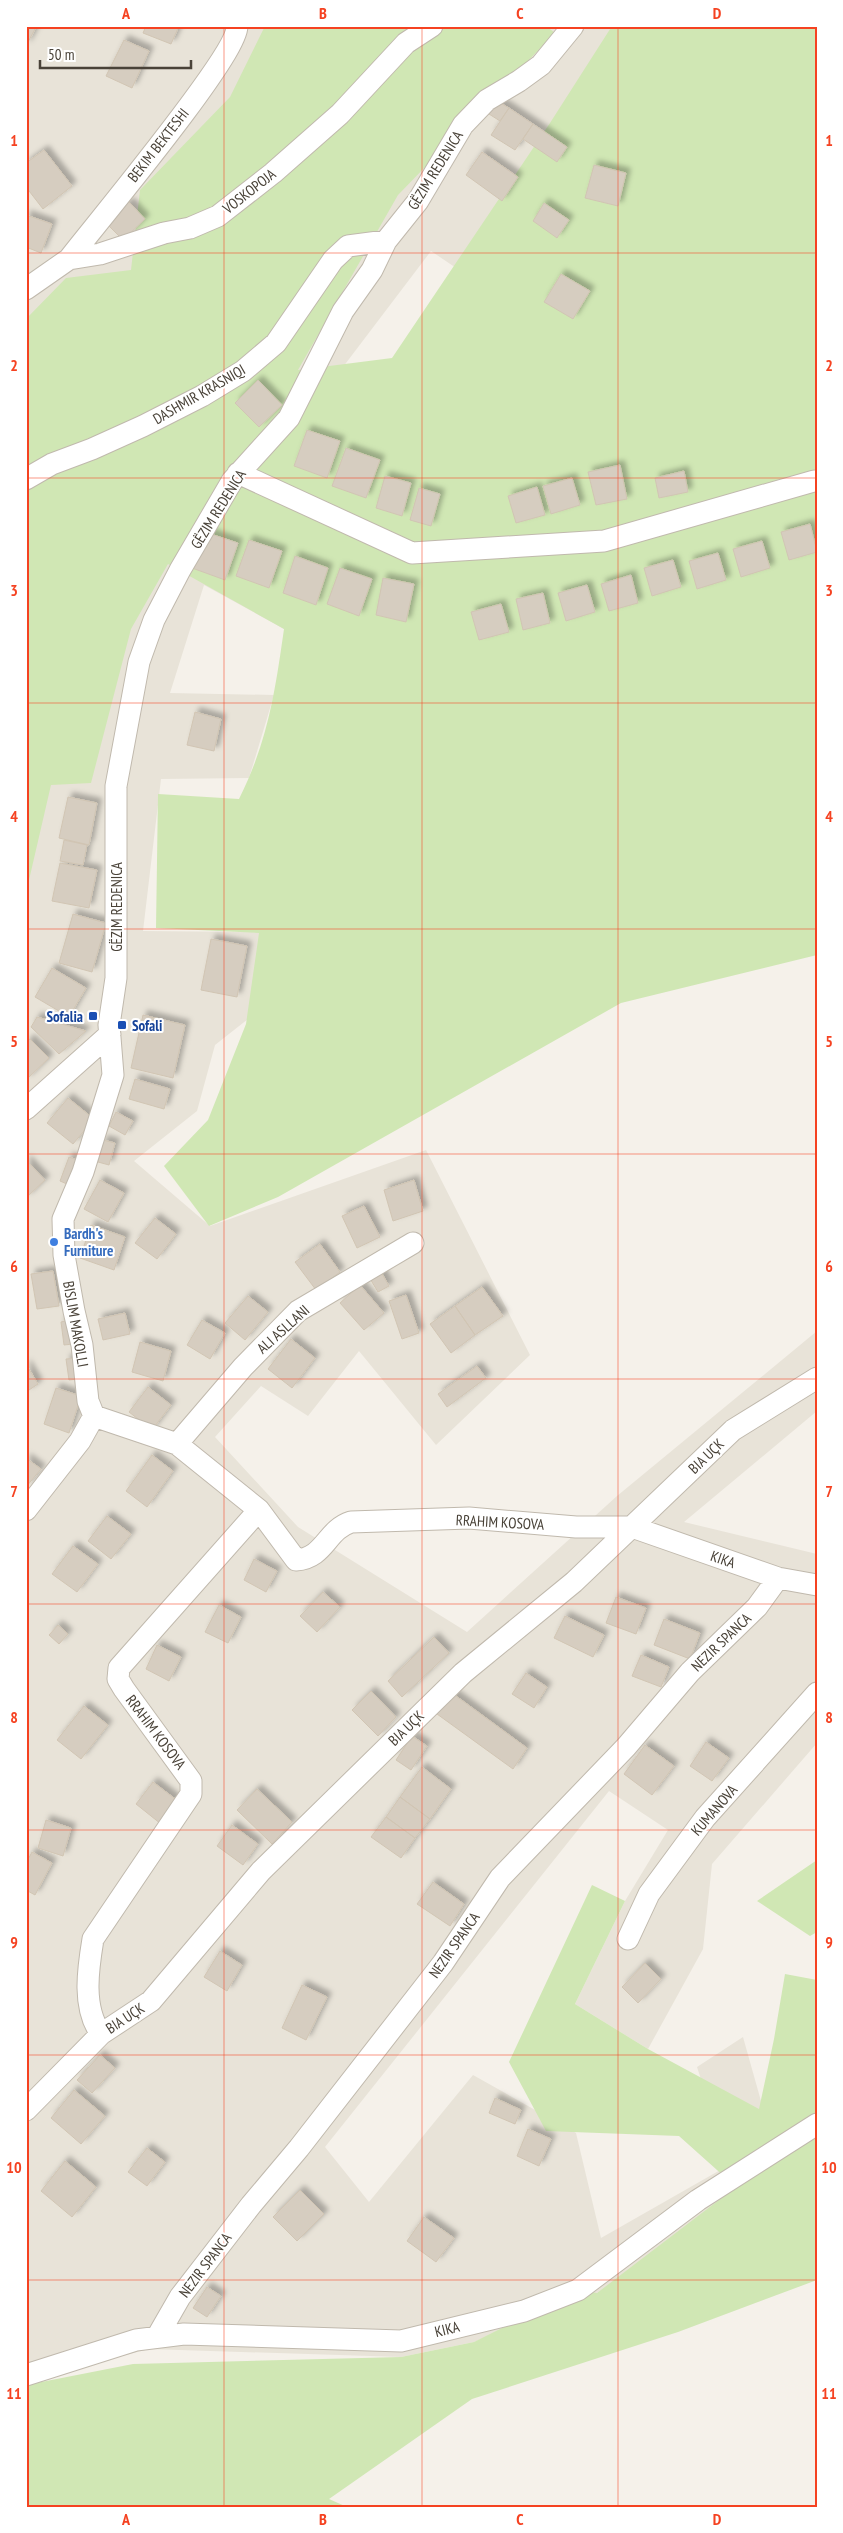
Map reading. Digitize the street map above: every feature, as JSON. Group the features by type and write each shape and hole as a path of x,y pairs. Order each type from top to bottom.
{"street":[{"name":"BEKIM BEKTESHI","path":"69,259 199,94 234,41 237,26"},
{"name":"VOSKOPOJA","path":"26,288 69,259 100,254 164,233 190,228 218,216 273,173 340,114 406,43 432,26"},
{"name":"GËZIM REDENICA","path":"110,1034 109,1025 116,978 116,786 138,662 154,620 180,570 238,474 289,418 342,311 372,270 386,241 418,201 463,125 487,100 541,65 573,26"},
{"name":"DASHMIR KRASNIQI","path":"26,479 52,464 92,449 143,426 202,396 243,371 276,343 333,260 348,246 386,241"},
{"path":"238,474 412,553 604,541 814,481"},
{"path":"26,1109 110,1034"},
{"name":"BISLIM MAKOLLI","path":"94,1416 88,1401 82,1345 64,1254 63,1219 83,1172 113,1076 109,1051 110,1034"},
{"name":"ALI ASLLANI","path":"177,1444 242,1366 298,1311 413,1243"},
{"name":"BIA UÇK","path":"26,2110 101,2034 151,2001 261,1872 463,1673 574,1582 733,1430 817,1378"},
{"path":"26,1510 80,1441 94,1416"},
{"name":"RRAHIM KOSOVA","path":"94,1416 177,1444 259,1510 296,1560 306,1559 317,1554 338,1527 352,1522 469,1518 576,1527 632,1527"},
{"name":"RRAHIM KOSOVA","path":"101,2034 93,2023 88,1991 89,1962 93,1939 191,1794 191,1781 124,1689 118,1679 119,1668 259,1510"},
{"name":"KIKA","path":"632,1527 778,1578 817,1585"},
{"name":"NEZIR SPANCA","path":"157,2337 180,2297 443,1963 500,1878 626,1747 690,1672 757,1607 778,1578"},
{"name":"KUMANOVA","path":"628,1939 648,1894 705,1818 817,1693"},
{"name":"KIKA","path":"26,2375 136,2340 157,2337 184,2334 401,2341 524,2310 578,2290 698,2200 817,2124"}],"shaded area":[{"path":"26,26 674,26 592,360 431,251 321,396 284,629 204,585 170,693 274,695 249,778 161,779 143,931 259,932 262,1008 215,1045 197,1111 134,1161 210,1226 426,1150 530,1355 436,1445 359,1351 308,1416 261,1386 215,1437 298,1527 467,1632 617,1496 817,1331 817,1411 684,1522 817,1554 817,1743 712,1864 703,1949 648,2049 575,2004 625,1901 668,1830 609,1791 325,2147 369,2202 473,2075 576,2133 601,2238 729,2165 697,2067 743,2037 766,2119 817,2153 597,2293 474,2342 401,2357 149,2349 26,2381"}],"green space":[{"path":"265,26 546,26 555,33 398,195 298,370 392,358 550,123 612,26 817,26 817,955 621,1003 278,1197 209,1226 164,1166 208,1120 246,1024 259,933 156,928 158,794 239,799 249,778 264,736 284,629 168,564 131,629 91,783 51,785 26,893 26,319 66,278 131,270 140,190 230,97"},
{"path":"817,1860 817,1932 810,1936 757,1901"},
{"path":"592,1885 625,1901 575,2004 648,2049 759,2109 785,1974 817,1980 817,2280 678,2332 472,2399 329,2499 347,2507 26,2507 26,2385 133,2364 401,2357 474,2342 578,2290 597,2293 736,2187 679,2136 546,2131 509,2062"}],"building":[{"path":"26,26 35,29 26,46"},
{"path":"146,26 179,26 171,44 143,33"},
{"path":"124,40 149,51 132,88 106,76"},
{"path":"497,101 509,108 500,121 489,114"},
{"path":"509,108 533,124 515,150 491,135"},
{"path":"533,124 567,147 557,162 523,139"},
{"path":"44,150 72,186 43,209 26,187 26,163"},
{"path":"482,152 518,177 502,201 466,175"},
{"path":"594,165 626,173 618,206 585,198"},
{"path":"129,202 145,219 123,240 107,224"},
{"path":"544,203 569,220 557,238 533,221"},
{"path":"26,215 52,224 41,253 26,247"},
{"path":"561,274 590,291 573,319 544,302"},
{"path":"258,380 282,405 259,427 235,403"},
{"path":"307,430 340,441 327,478 294,466"},
{"path":"346,448 380,460 366,498 332,486"},
{"path":"620,465 627,499 596,505 588,472"},
{"path":"684,471 688,492 659,498 655,478"},
{"path":"385,476 411,483 402,516 376,508"},
{"path":"572,478 580,505 551,514 543,486"},
{"path":"537,487 545,515 516,523 508,496"},
{"path":"419,488 440,494 431,526 410,520"},
{"path":"810,524 817,552 789,560 781,532"},
{"path":"205,532 238,543 225,580 192,568"},
{"path":"249,540 282,551 269,588 236,576"},
{"path":"762,541 770,568 741,577 733,549"},
{"path":"718,553 726,580 697,589 689,561"},
{"path":"295,556 328,568 316,605 283,593"},
{"path":"673,560 681,587 652,596 644,568"},
{"path":"340,568 372,579 359,616 327,604"},
{"path":"631,575 638,603 609,611 601,584"},
{"path":"383,578 414,584 406,622 376,615"},
{"path":"587,585 595,612 566,621 558,593"},
{"path":"543,593 550,623 523,630 516,599"},
{"path":"501,604 509,632 479,640 471,612"},
{"path":"195,712 221,719 214,751 187,745"},
{"path":"68,797 97,803 89,845 59,838"},
{"path":"64,840 87,845 83,865 60,861"},
{"path":"60,863 97,870 89,908 52,901"},
{"path":"73,914 106,923 92,972 59,963"},
{"path":"211,939 247,946 237,997 201,990"},
{"path":"52,968 86,988 69,1017 35,997"},
{"path":"143,1015 185,1025 173,1078 131,1068"},
{"path":"37,1017 86,1031 59,1054 31,1027"},
{"path":"30,1039 49,1058 26,1080 26,1043"},
{"path":"135,1079 170,1089 164,1109 129,1099"},
{"path":"68,1098 94,1119 73,1144 47,1123"},
{"path":"116,1112 133,1121 125,1135 109,1126"},
{"path":"103,1140 115,1143 109,1165 98,1162"},
{"path":"69,1157 77,1160 67,1184 60,1181"},
{"path":"26,1160 45,1180 26,1198"},
{"path":"100,1180 124,1193 108,1222 84,1209"},
{"path":"414,1180 423,1211 393,1221 384,1190"},
{"path":"364,1206 380,1237 357,1248 342,1216"},
{"path":"155,1218 176,1234 157,1259 135,1243"},
{"path":"91,1225 125,1237 114,1270 80,1258"},
{"path":"320,1244 340,1272 316,1290 295,1262"},
{"path":"380,1270 389,1286 378,1292 369,1277"},
{"path":"53,1271 59,1306 37,1309 31,1274"},
{"path":"360,1285 384,1313 364,1330 340,1303"},
{"path":"482,1287 503,1316 475,1335 455,1306"},
{"path":"406,1295 419,1333 402,1339 389,1301"},
{"path":"248,1296 268,1312 245,1340 225,1323"},
{"path":"455,1306 475,1335 451,1353 430,1324"},
{"path":"125,1313 130,1334 103,1340 98,1319"},
{"path":"69,1320 73,1344 64,1345 61,1322"},
{"path":"202,1320 225,1333 210,1359 187,1345"},
{"path":"291,1339 315,1358 292,1388 268,1369"},
{"path":"140,1342 171,1351 163,1381 132,1372"},
{"path":"77,1358 79,1379 69,1380 66,1359"},
{"path":"26,1364 38,1384 26,1392"},
{"path":"477,1366 486,1378 447,1407 438,1394"},
{"path":"148,1387 171,1405 152,1430 129,1412"},
{"path":"56,1388 81,1396 69,1433 44,1424"},
{"path":"152,1455 173,1471 147,1507 126,1491"},
{"path":"26,1458 41,1469 26,1487"},
{"path":"107,1516 131,1534 111,1559 88,1541"},
{"path":"73,1546 98,1564 77,1592 52,1574"},
{"path":"254,1559 277,1571 266,1592 244,1580"},
{"path":"323,1592 340,1607 317,1632 300,1616"},
{"path":"616,1597 646,1608 636,1634 606,1623"},
{"path":"219,1605 241,1617 228,1643 205,1632"},
{"path":"565,1616 604,1635 593,1657 554,1638"},
{"path":"664,1619 700,1633 690,1659 654,1645"},
{"path":"58,1625 68,1634 59,1644 49,1635"},
{"path":"434,1637 449,1653 402,1697 388,1681"},
{"path":"157,1645 181,1657 169,1681 146,1669"},
{"path":"641,1655 669,1667 661,1687 632,1676"},
{"path":"526,1673 547,1687 534,1708 512,1694"},
{"path":"371,1691 396,1717 378,1736 352,1710"},
{"path":"452,1693 527,1748 513,1769 437,1714"},
{"path":"84,1706 108,1725 81,1759 57,1740"},
{"path":"412,1736 427,1746 411,1770 396,1760"},
{"path":"706,1742 729,1758 712,1781 690,1766"},
{"path":"645,1745 674,1766 652,1795 624,1774"},
{"path":"422,1767 451,1789 430,1819 400,1797"},
{"path":"153,1782 178,1801 161,1824 136,1804"},
{"path":"257,1789 292,1822 272,1844 237,1810"},
{"path":"400,1797 430,1819 415,1838 386,1817"},
{"path":"386,1817 415,1838 401,1858 371,1837"},
{"path":"46,1820 71,1828 63,1856 38,1848"},
{"path":"232,1825 258,1844 243,1865 217,1846"},
{"path":"32,1852 52,1863 35,1895 26,1890 26,1863"},
{"path":"433,1882 464,1904 450,1926 417,1904"},
{"path":"220,1951 242,1965 227,1991 204,1977"},
{"path":"645,1963 661,1979 638,2003 622,1987"},
{"path":"302,1985 327,1997 306,2040 282,2028"},
{"path":"100,2055 115,2068 92,2093 77,2080"},
{"path":"74,2090 105,2116 81,2144 51,2118"},
{"path":"495,2098 521,2110 515,2124 489,2113"},
{"path":"528,2129 551,2139 539,2166 517,2156"},
{"path":"147,2148 165,2162 147,2186 128,2172"},
{"path":"65,2161 96,2187 72,2217 41,2191"},
{"path":"300,2190 324,2214 297,2241 273,2217"},
{"path":"424,2217 454,2238 436,2262 407,2241"},
{"path":"207,2287 221,2296 207,2317 193,2308"}],"place":[{"name":"Sofalia","path":"93,1016"},
{"name":"Sofali","path":"122,1025"},
{"name":"Bardh's Furniture","path":"54,1242"}]}
